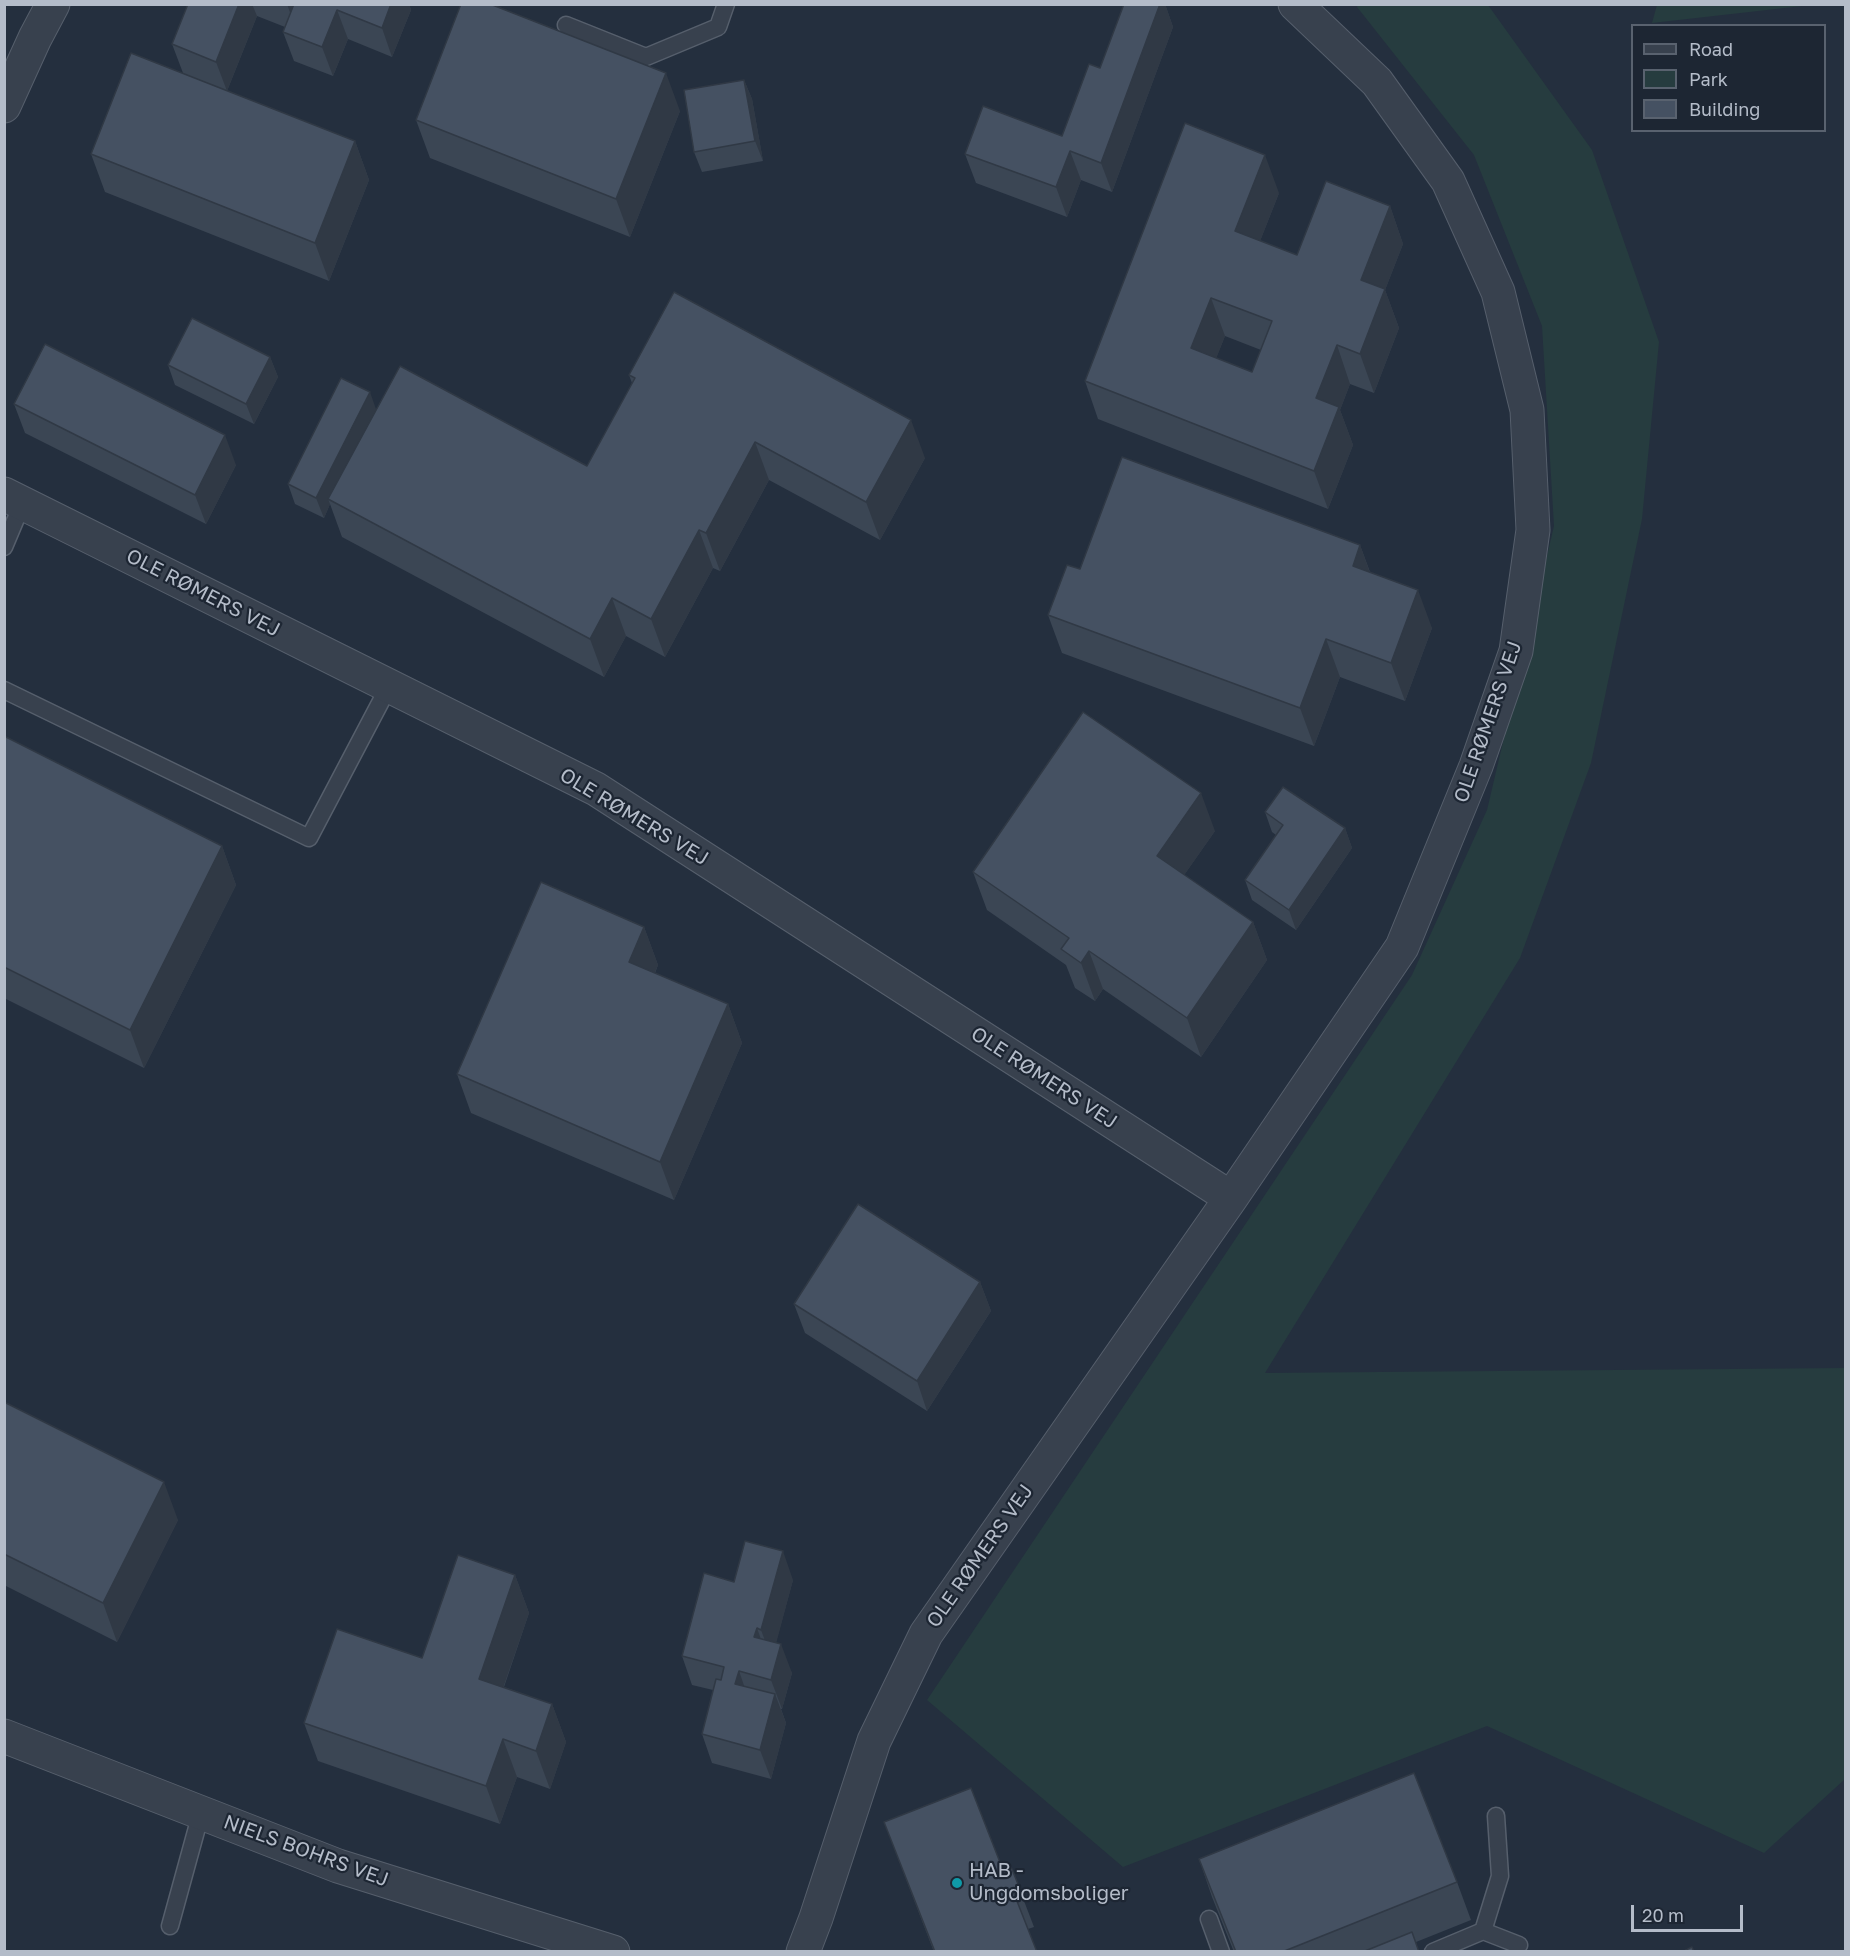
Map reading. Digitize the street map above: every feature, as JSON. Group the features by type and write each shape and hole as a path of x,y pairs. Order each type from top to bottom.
{"street":[{"path":"4,106 53,4"},
{"name":"OLE RØMERS VEJ","path":"803,1952 874,1741 926,1634 1231,1198 1402,947 1476,766 1516,651 1533,530 1527,410 1498,292 1448,181 1377,82 1312,11"},
{"name":"OLE RØMERS VEJ","path":"14,498 596,789 1231,1198"},
{"name":"NIELS BOHRS VEJ","path":"4,1736 338,1866 613,1952"}],"lane":[{"path":"566,25 646,57 718,27 726,4"},
{"path":"4,547 14,498"},
{"path":"4,690 309,838 389,686"},
{"path":"170,1926 201,1813"},
{"path":"1483,1931 1500,1876 1496,1816"},
{"path":"1209,1919 1221,1952"},
{"path":"1433,1952 1483,1931 1519,1945"}],"green space":[{"path":"1358,4 1488,5 1592,150 1659,342 1642,519 1591,763 1520,958 1265,1373 1845,1368 1845,1779 1764,1853 1487,1726 1123,1867 927,1700 1412,975 1487,810 1554,526 1542,326 1474,155 1357,7"},
{"path":"1657,4 1811,5 1652,23"}],"building":[{"path":"188,4 239,4 216,62 172,44"},
{"path":"294,4 391,4 382,28 337,10 322,47 283,32"},
{"path":"461,4 490,4 666,73 616,199 416,120"},
{"path":"1124,4 1160,4 1101,163 1070,151 1056,187 965,154 983,106 1062,136 1089,64 1100,68"},
{"path":"131,53 355,141 315,243 91,154"},
{"path":"744,80 755,141 694,152 684,90"},
{"path":"1185,123 1265,155 1235,231 1297,255 1326,181 1390,206 1361,280 1385,289 1360,354 1337,345 1316,398 1339,407 1314,471 1085,381","holes":["1211,298 1272,321 1252,372 1191,348"]},
{"path":"674,292 911,420 866,502 755,442 706,533 699,530 651,619 612,598 590,639 328,499 400,366 587,466 635,378 629,375"},
{"path":"192,318 270,357 246,404 168,365"},
{"path":"45,344 225,435 195,495 14,404"},
{"path":"341,378 370,392 316,498 288,484"},
{"path":"1122,457 1360,545 1353,566 1418,590 1391,663 1326,639 1300,708 1048,615 1067,565 1080,569"},
{"path":"1083,712 1201,793 1157,856 1253,922 1187,1018 1089,951 1081,963 1061,949 1069,938 973,872"},
{"path":"4,736 222,846 130,1030 4,967"},
{"path":"1283,787 1345,828 1289,910 1245,880 1283,825 1265,812"},
{"path":"541,882 644,927 629,962 728,1004 660,1162 457,1074"},
{"path":"858,1204 980,1282 917,1381 794,1304"},
{"path":"4,1402 164,1482 103,1603 4,1554"},
{"path":"745,1541 783,1551 761,1630 757,1628 754,1637 781,1644 771,1680 739,1671 735,1684 775,1694 760,1750 702,1734 716,1679 721,1680 724,1667 682,1656 704,1573 734,1582"},
{"path":"458,1555 515,1575 479,1679 552,1704 536,1751 503,1739 486,1786 304,1723 337,1629 422,1658"},
{"path":"1414,1773 1457,1882 1282,1952 1236,1952 1199,1859"},
{"name":"HAB - Ungdomsboliger","path":"971,1788 1003,1870 1011,1867 1020,1889 1013,1891 1037,1952 935,1952 884,1822"},
{"path":"1412,1932 1419,1952 1365,1951"},
{"path":"1692,1947 1694,1952 1682,1952"}],"place":[{"name":"HAB - Ungdomsboliger","path":"957,1883"}]}
